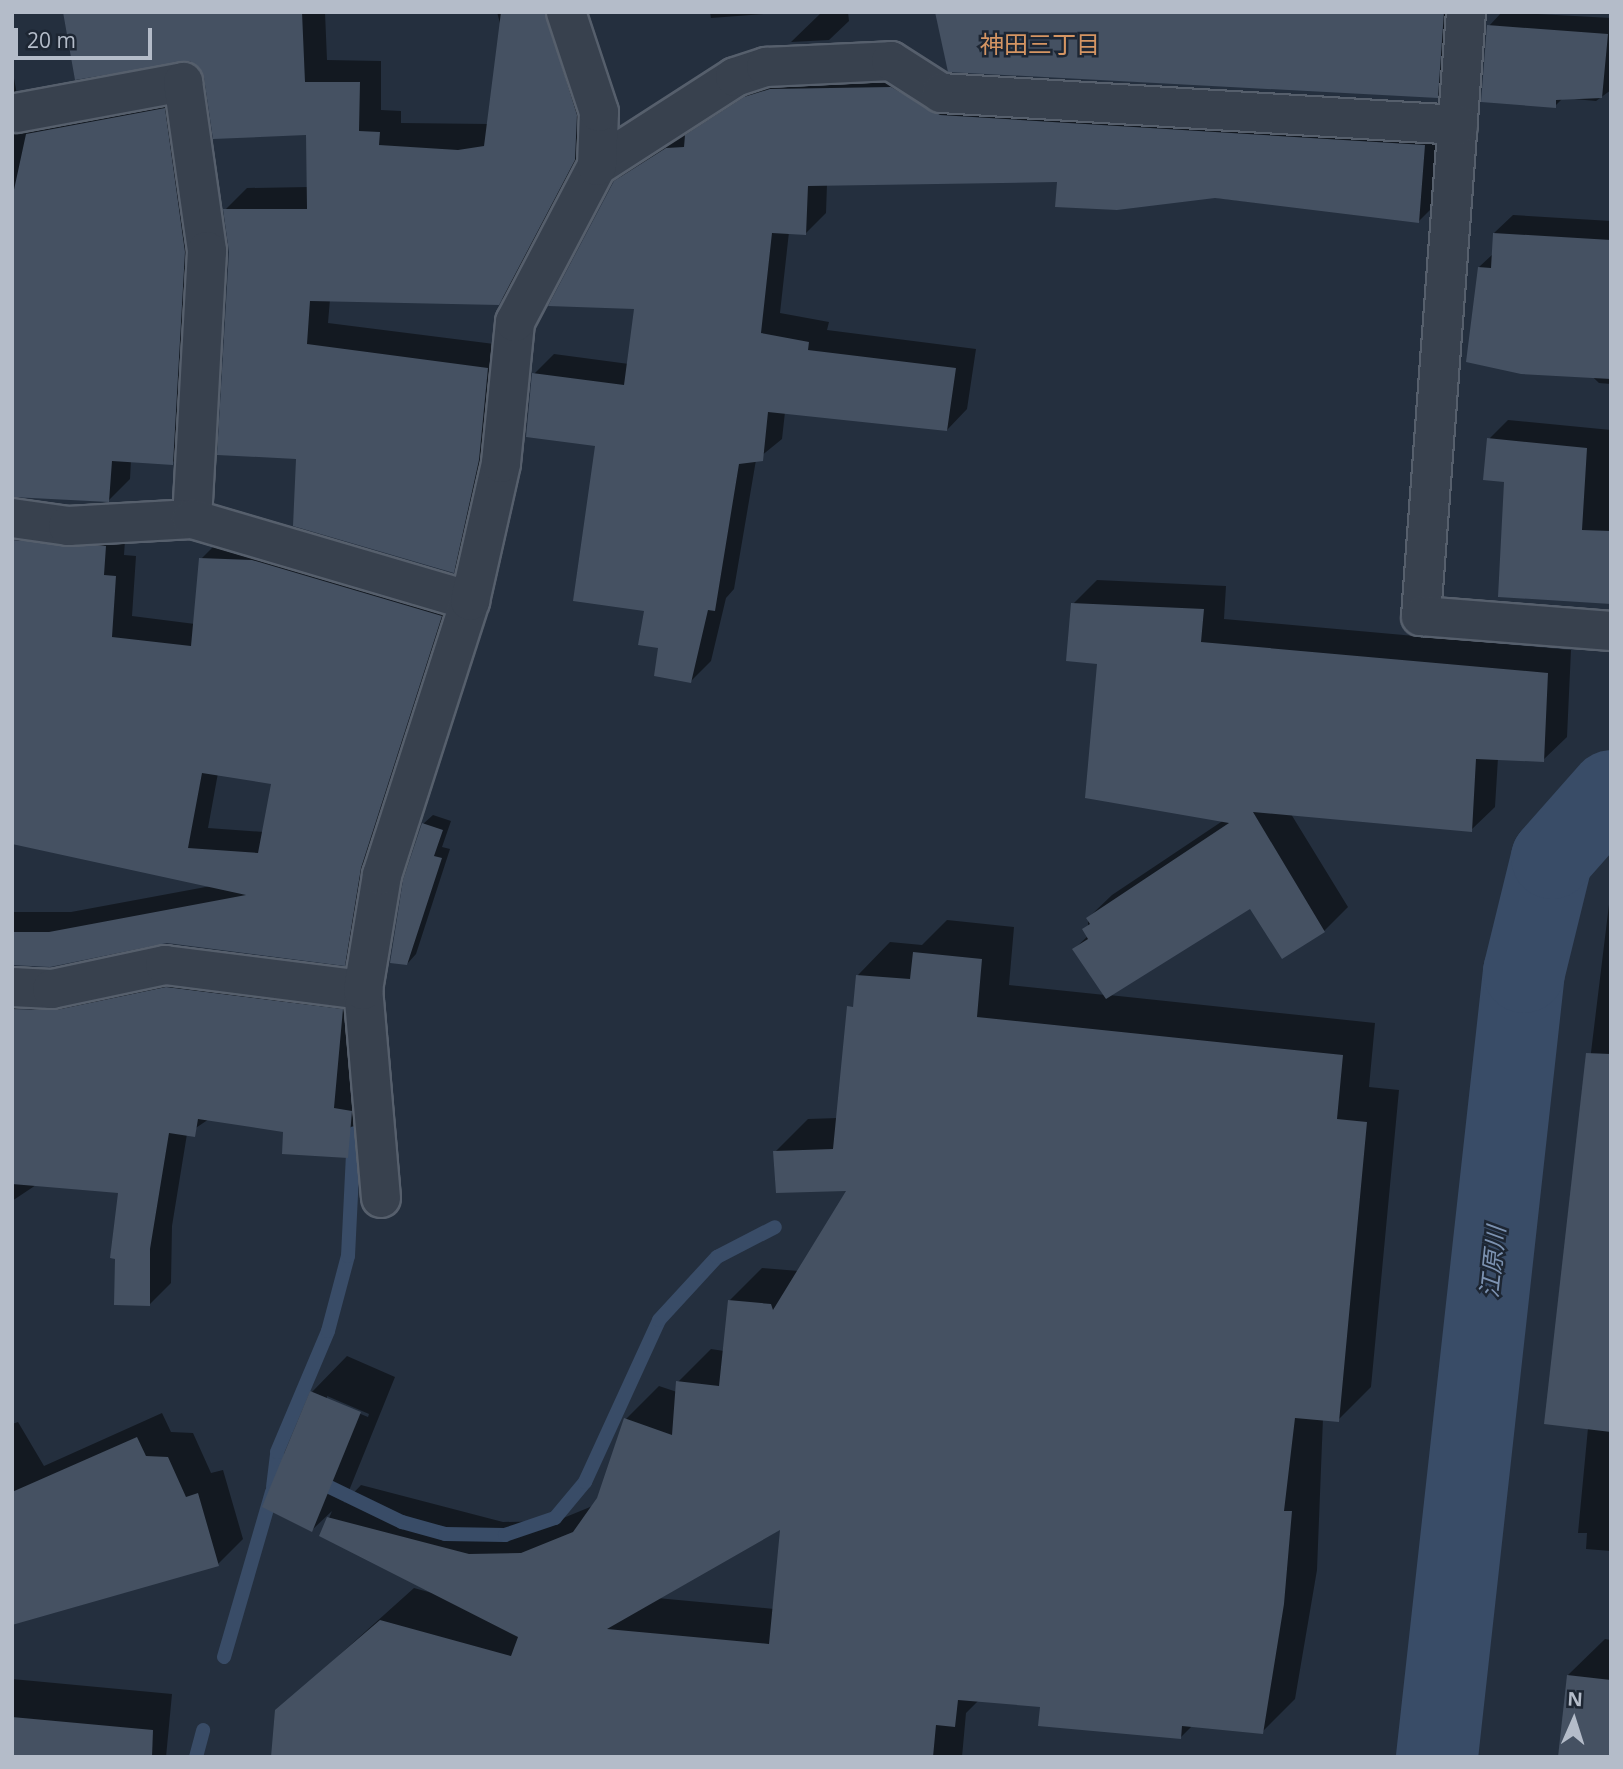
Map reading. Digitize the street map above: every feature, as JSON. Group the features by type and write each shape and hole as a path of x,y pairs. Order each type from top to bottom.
{"street":[{"path":"382,1198 363,990 382,875 470,601 501,463 515,322 597,166 599,112 566,12"},
{"path":"1466,12 1421,616 1611,631"},
{"path":"597,166 735,77 766,68 891,61 941,93 1458,125"},
{"path":"13,115 183,82 207,251 192,519"},
{"path":"12,518 68,526 192,519 470,601"},
{"path":"12,987 52,989 165,965 363,990"}],"building":[{"path":"63,12 302,12 305,82 360,82 359,131 380,132 379,145 458,150 484,146 501,12 545,12 577,115 575,160 499,305 310,301 307,344 488,368 479,460 454,573 293,526 296,459 217,455 229,252 223,209 307,209 306,135 213,139 204,78 190,61 75,80"},
{"path":"935,12 1444,12 1438,98 948,72"},
{"path":"1487,25 1608,34 1602,98 1556,100 1556,108 1481,102"},
{"path":"891,87 940,115 1425,145 1419,223 1215,198 1117,210 1055,207 1057,182 808,186 806,235 772,233 761,333 809,342 808,350 956,368 947,431 768,412 763,461 739,464 715,611 708,610 691,683 654,676 658,648 638,645 644,611 573,601 595,446 526,437 532,373 624,385 634,309 548,306 614,181 666,148 684,147 685,135 744,97 770,89"},
{"path":"165,108 185,252 173,465 112,461 109,502 12,497 12,199 26,134"},
{"path":"1493,233 1611,240 1611,379 1521,374 1466,362 1478,267 1491,268"},
{"path":"1487,438 1587,448 1582,530 1611,531 1611,604 1498,597 1504,482 1483,480"},
{"path":"12,540 106,546 104,575 116,576 112,637 191,646 199,558 252,560 442,616 361,868 345,966 167,943 50,967 12,965 12,932 49,932 246,895 12,844","holes":["202,773 271,784 258,853 188,848"]},
{"path":"1071,603 1204,609 1201,642 1548,673 1544,762 1476,759 1472,832 1253,812 1325,932 1282,959 1250,909 1106,999 1072,949 1088,939 1082,929 1090,924 1086,918 1229,823 1085,798 1097,664 1066,661"},
{"path":"422,823 443,830 434,856 442,858 407,965 390,963 403,880"},
{"path":"913,952 982,959 977,1017 1343,1055 1337,1119 1367,1122 1339,1422 1295,1418 1284,1511 1292,1511 1284,1604 1263,1734 1182,1726 1181,1739 1038,1726 1040,1707 958,1700 955,1727 936,1725 933,1757 271,1757 275,1710 380,1620 511,1656 518,1637 319,1536 327,1517 469,1554 521,1553 573,1532 597,1498 624,1418 672,1435 676,1381 719,1386 728,1300 771,1304 773,1310 846,1191 776,1193 773,1151 833,1149 847,1006 853,1007 856,975 910,979","holes":["780,1530 769,1644 607,1629"]},
{"path":"166,987 343,1009 334,1108 352,1111 348,1158 282,1154 283,1132 198,1119 195,1137 169,1133 150,1249 150,1306 114,1305 115,1259 110,1258 118,1193 12,1184 12,1009 56,1010"},
{"path":"1586,1053 1611,1054 1611,1432 1544,1424"},
{"path":"310,1391 361,1412 312,1532 262,1507"},
{"path":"137,1437 146,1456 168,1457 186,1497 198,1493 219,1566 12,1625 12,1492"},
{"path":"1567,1675 1611,1680 1611,1757 1558,1757"},
{"path":"12,1717 153,1730 152,1757 12,1757"}],"waterway":[{"name":"江原川","path":"1437,1757 1524,972 1552,858 1611,791"},
{"path":"273,1487 277,1452 328,1331 348,1256 354,1133"},
{"path":"315,1480 402,1522 445,1534 505,1535 555,1518 585,1482 659,1320 717,1257 775,1227"},
{"path":"224,1657 272,1492"},
{"path":"196,1757 203,1730"}],"district":[{"name":"神田三丁目","path":"1040,44"}]}
